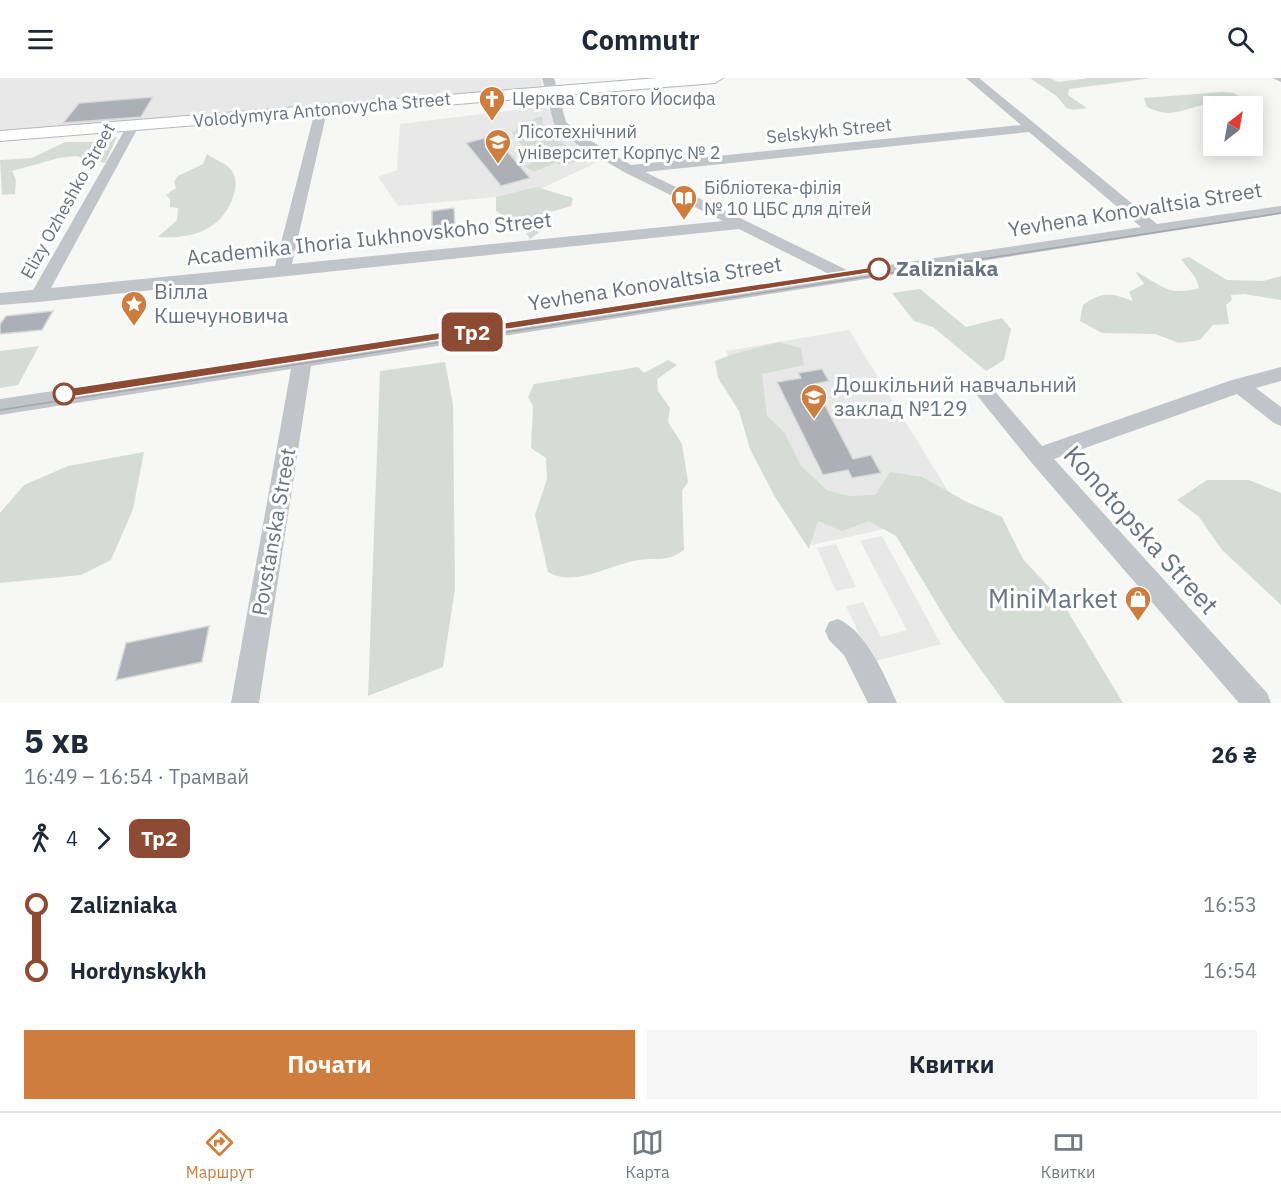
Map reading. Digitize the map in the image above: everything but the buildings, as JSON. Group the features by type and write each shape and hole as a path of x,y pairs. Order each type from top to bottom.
{"main road":[{"name":"Volodymyra Antonovycha Street","path":"0,136 321,111 549,85 715,78"}],"street":[{"path":"972,78 1154,230"},
{"path":"549,85 560,124 584,142 629,169 848,277"},
{"path":"282,271 321,111"},
{"name":"Elizy Ozheshko Street","path":"38,296 133,126"},
{"name":"Selskykh Street","path":"629,169 1032,128"},
{"name":"Yevhena Konovaltsia Street","path":"2,409 1281,210"},
{"name":"Academika Ihoria Iukhnovskoho Street","path":"0,299 743,224"},
{"name":"Povstanska Street","path":"245,703 302,361"},
{"path":"1038,456 1239,385 1281,374"},
{"path":"1239,385 1281,418"},
{"name":"Konotopska Street","path":"985,393 1257,703"},
{"path":"838,631 853,646 883,703"}],"shaded area":[{"path":"0,78 541,78 543,89 0,133"},
{"path":"1030,78 1050,78 1058,82 1089,78 1153,78 1069,89 1068,95 1087,108 1069,109 1055,95"},
{"path":"1222,92 1234,93 1239,96 1203,96 1203,105 1171,113 1147,107 1144,98"},
{"path":"548,106 556,126 604,159 530,194 398,206 378,177 397,170 400,124"},
{"path":"542,116 544,127 582,159 565,165 555,163 534,172 525,166 557,153 557,148 546,145 522,146 512,133"},
{"path":"117,137 105,163 76,156 59,158 12,171 16,180 15,194 2,195 0,160 32,158 65,142 91,142"},
{"path":"207,154 228,167 235,177 235,190 226,211 211,226 192,235 158,237 177,220 178,208 170,207 170,199 166,195 176,188 174,182 178,176 203,164"},
{"path":"537,187 573,198 571,206 540,215 541,231 530,239 518,222 496,211 496,197"},
{"path":"1189,257 1227,280 1263,281 1281,276 1281,300 1244,294 1231,295 1232,300 1226,305 1229,324 1213,325 1200,340 1179,343 1155,334 1102,333 1080,321 1083,305 1096,297 1113,295 1133,301 1129,292 1144,284 1135,271 1172,290 1199,288 1194,276 1181,259"},
{"path":"920,289 966,327 1002,318 1011,329 1004,360 986,371 933,327 914,321 892,293"},
{"path":"849,330 961,512 812,545 726,351"},
{"path":"779,342 801,348 804,365 762,374 767,416 784,432 801,466 827,490 849,496 875,495 890,472 922,477 967,502 1002,517 1023,559 1061,600 1123,703 1005,703 953,631 896,536 869,521 842,531 818,521 809,549 775,497 750,449 739,411 718,378 715,361"},
{"path":"39,346 18,385 0,388 0,351"},
{"path":"668,360 677,365 657,379 658,391 670,408 668,422 682,444 688,482 682,491 684,550 667,558 628,562 581,576 559,576 548,572 535,515 547,479 546,458 531,448 533,406 528,397 534,384 638,367 644,373"},
{"path":"445,362 453,405 455,589 443,667 368,696 380,371"},
{"path":"144,452 133,509 111,560 81,575 0,583 0,513 24,485 68,466"},
{"path":"1207,480 1249,480 1281,493 1281,605 1222,550 1199,517 1177,500"},
{"path":"882,536 941,644 872,662 846,606 863,602 881,637 907,630 860,541"},
{"path":"836,544 856,587 836,591 817,548"}],"tram line":[{"path":"0,410 1281,213"},
{"name":"Тр2","path":"64,394 879,269"}],"place":[{"name":"Церква Святого Йосифа","path":"492,122"},
{"name":"Лісотехнічний університет Корпус № 2","path":"498,165"},
{"name":"Бібліотека-філія № 10 ЦБС для дітей","path":"684,221"},
{"name":"Zalizniaka","path":"879,269"},
{"name":"Вілла Кшечуновича","path":"134,327"},
{"name":"Дошкільний навчальний заклад №129","path":"814,420"},
{"name":"MiniMarket","path":"1138,622"}]}
